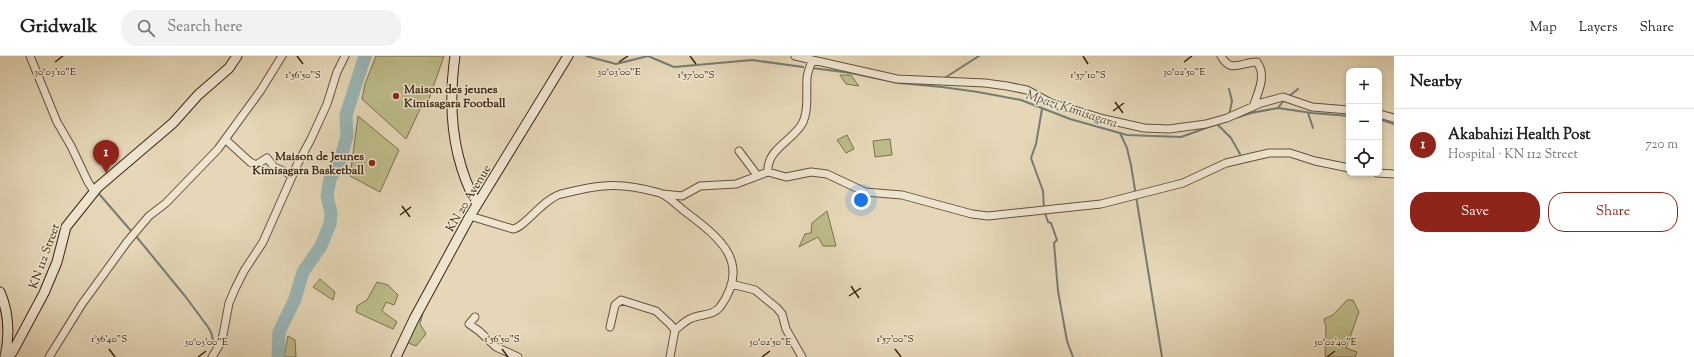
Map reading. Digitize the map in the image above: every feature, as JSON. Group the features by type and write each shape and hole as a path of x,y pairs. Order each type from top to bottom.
{"street":[{"path":"30,56 56,122 71,146 88,182 94,191"},
{"name":"KN 112 Street","path":"5,356 10,355 13,351 44,292 57,262 66,227 94,191 123,164 173,123 198,95 229,68 237,56"},
{"path":"49,357 86,297 136,232 149,216 166,203 194,176 218,149 261,90 282,56"},
{"path":"212,357 224,335 229,303 235,289 244,271 263,242 292,176 319,122 345,56"},
{"path":"455,56 451,94 455,138 464,175 477,204"},
{"name":"KN 20 Avenue","path":"396,357 411,324 470,216 568,56"},
{"path":"795,56 897,79 985,83 1027,90 1051,102 1104,119 1144,128 1182,128 1206,124 1227,118 1283,97 1312,107 1346,110"},
{"path":"1221,56 1226,63 1231,66 1237,66 1248,62 1257,62 1260,67 1262,78 1253,107"},
{"path":"768,172 767,164 774,152 794,135 803,123 806,106 807,77 812,61"},
{"path":"1382,115 1394,118"},
{"path":"225,139 250,162 256,165 267,158 274,167 292,176"},
{"path":"739,150 757,175"},
{"path":"470,216 516,229 541,206 554,196 561,194 611,185 682,196 700,186 736,184 768,172 786,177 811,172 827,174 865,192 902,195 972,214 988,216 1102,204 1183,183 1226,163 1269,153 1290,153 1346,167"},
{"path":"1382,173 1394,174"},
{"path":"662,194 710,231 722,243 730,254 732,261 731,284 723,301 715,311 691,318 675,330 670,357"},
{"path":"731,284 755,290 777,308 782,314 786,328 802,357"},
{"path":"0,292 6,305 9,325 5,356"},
{"path":"610,327 615,305 621,300 656,311 675,330"},
{"path":"475,317 469,324 496,347 518,357"}],"green space":[{"name":"Maison des jeunes Kimisagara Football","path":"376,56 444,56 429,99 421,107 406,139 362,99 365,84"},
{"path":"840,75 851,75 859,86 846,84"},
{"name":"Maison de Jeunes Kimisagara Basketball","path":"358,116 399,150 380,192 350,176"},
{"path":"847,135 854,149 846,153 837,140"},
{"path":"890,139 892,155 875,157 873,141"},
{"path":"827,211 836,246 823,246 818,237 799,247 805,234 811,233 812,223"},
{"path":"320,279 335,292 333,300 313,287"},
{"path":"377,282 388,285 398,295 394,305 386,302 382,311 397,322 393,329 356,312 357,306 367,300"},
{"path":"1347,300 1353,300 1359,312 1346,348 1357,352 1355,357 1327,357 1325,356 1326,327 1324,319 1333,315"},
{"path":"419,313 423,313 420,324 426,334 416,346 404,341"},
{"path":"288,336 295,340 296,357 284,357"}],"waterway":[{"path":"278,357 279,332 295,299 303,272 321,246 330,224 331,213 327,196 330,179 339,164 347,136 346,115 365,56"},
{"name":"Mpazi Kimisagara","path":"586,56 616,64 648,56 674,67 752,60 803,67"},
{"path":"943,79 979,56"},
{"name":"Mpazi Kimisagara","path":"812,68 851,73 899,83 978,92 1021,100 1070,119 1127,135 1181,137 1220,123"},
{"path":"1229,89 1232,101 1229,115"},
{"path":"1288,97 1298,89"},
{"path":"1278,108 1284,100"},
{"name":"Mpazi Kimisagara","path":"1232,119 1251,113 1278,108 1346,116"},
{"path":"1042,109 1036,144 1031,158 1043,191 1044,210 1048,222 1051,223 1057,240 1054,243 1058,291 1067,341 1073,357"},
{"path":"1308,113 1313,128"},
{"name":"Mpazi Kimisagara","path":"1382,120 1394,124"},
{"path":"1218,125 1231,138 1240,154"},
{"path":"1120,133 1127,148 1131,165 1162,357"},
{"path":"100,195 132,232"},
{"path":"135,235 185,296 208,327 211,332 215,348"}],"place":[{"name":"Maison des jeunes Kimisagara Football","path":"396,96"},
{"name":"Maison de Jeunes Kimisagara Basketball","path":"372,163"},
{"name":"Akabahizi Health Post","path":"106,173"}]}
